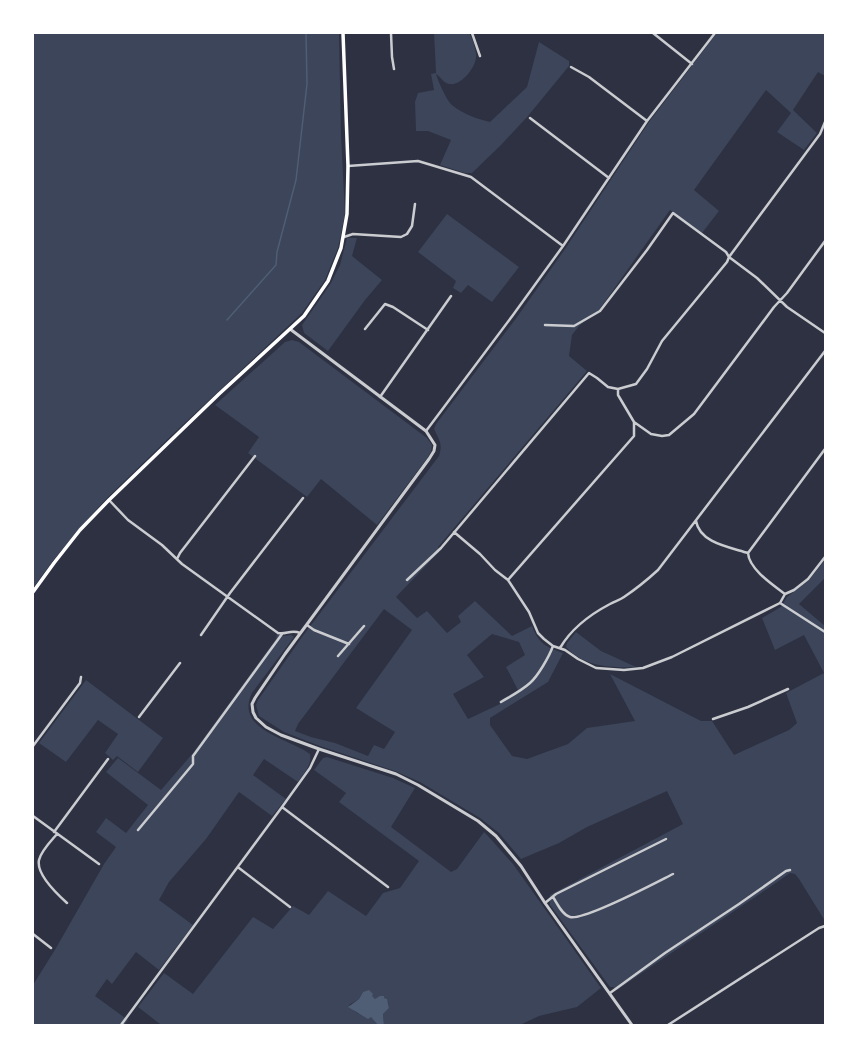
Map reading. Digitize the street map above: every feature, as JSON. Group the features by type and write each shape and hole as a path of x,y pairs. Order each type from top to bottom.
{"main road":[{"path":"33,592 76,536 109,500 219,394 304,316 328,282 336,264 344,236 348,214 348,166 343,33"}],"street":[{"path":"391,33 394,69"},
{"path":"472,33 480,56"},
{"path":"653,33 692,64"},
{"path":"426,431 514,315 563,246 647,121 715,33"},
{"path":"572,67 589,77 647,121"},
{"path":"530,118 608,178"},
{"path":"407,580 441,548 589,373 598,378 608,387 618,390 636,384 647,369 662,341 727,262 729,257 820,134 825,122"},
{"path":"348,166 418,161 471,177 563,246"},
{"path":"344,236 353,234 401,237 407,234 412,226 415,204"},
{"path":"545,325 574,326 600,312 673,213 726,252 729,257 756,278 787,307 825,333"},
{"path":"618,390 618,395 634,422 651,434 662,436 669,435 694,414 825,242"},
{"path":"380,397 451,296"},
{"path":"365,329 385,304 394,307 428,330"},
{"path":"290,329 426,431 435,444 434,451 430,459 276,668 252,704 253,712 256,718 266,727 282,735 319,749 396,774 418,785 478,821 496,836 521,866 632,1025"},
{"path":"560,648 578,625 637,588 658,570 825,351"},
{"path":"508,580 634,436 634,422"},
{"path":"785,594 764,578 748,559 748,553 825,450"},
{"path":"177,559 180,553 255,456"},
{"path":"201,635 227,598 303,498"},
{"path":"109,500 128,520 162,546 182,564 227,598 282,634"},
{"path":"696,520 696,525 702,535 712,541 748,553"},
{"path":"454,532 508,580 529,612 538,633 553,646 560,648 596,668 624,670 643,668 672,657 780,603 785,594 794,590 808,579 825,557"},
{"path":"780,603 825,632"},
{"path":"307,625 314,630 349,644"},
{"path":"338,656 364,626"},
{"path":"138,830 193,764 193,756 282,634 295,631 300,634"},
{"path":"501,702 520,691 531,682 550,654 553,646"},
{"path":"139,717 180,663"},
{"path":"33,746 80,682 81,677"},
{"path":"713,719 748,707 788,689"},
{"path":"121,1025 239,868 310,768 319,749"},
{"path":"66,903 41,873 39,859 55,833 108,759"},
{"path":"282,807 388,887"},
{"path":"33,816 98,864"},
{"path":"545,902 552,897 666,839"},
{"path":"239,868 290,907"},
{"path":"610,993 665,953 786,871 790,870"},
{"path":"552,897 564,914 573,918 582,916 622,899 673,874"},
{"path":"668,1025 819,928 825,926"},
{"path":"33,934 51,948"}],"shaded area":[{"path":"33,33 339,33 341,134 345,214 338,248 325,280 302,313 106,499 78,530 33,588"},
{"path":"434,33 469,33 472,38 476,55 473,66 467,75 459,82 448,84 436,74 445,95 452,105 470,116 490,122 527,87 539,42 569,61 569,66 528,116 472,173 465,173 440,165 451,140 428,131 416,131 415,102 418,93 434,90 431,74 436,73"},
{"path":"717,33 825,33 825,76 818,72 793,110 817,133 804,150 777,132 791,113 766,90 694,190 719,211 702,233 670,210 599,310 579,326 572,335 569,356 587,371 438,547 439,552 396,597 417,618 427,611 447,633 461,622 458,616 475,601 512,636 532,626 540,641 552,649 563,653 548,682 490,718 490,725 512,756 527,759 568,744 587,728 635,721 610,674 701,721 712,721 734,755 789,730 797,723 786,693 824,673 804,635 775,650 762,618 781,607 787,597 809,580 825,560 825,578 799,604 825,626 825,921 799,879 795,874 790,873 617,990 610,987 550,905 550,895 683,824 667,791 587,827 559,843 521,859 499,833 480,818 420,782 395,771 320,746 284,732 259,716 256,705 302,637 439,456 439,439 434,429 436,424 517,317 565,249 649,122","holes":["384,609 412,630 356,708 395,732 384,749 374,745 368,756 335,743 295,731 298,724","492,634 519,642 525,655 506,667 518,690 499,701 500,704 468,719 453,694 484,677 467,655"]},
{"path":"447,214 519,267 492,302 468,285 461,293 453,288 456,281 418,252"},
{"path":"347,238 357,238 352,256 382,280 365,300 328,351 304,333 302,325 331,283 340,265"},
{"path":"292,340 299,342 427,438 432,445 428,457 377,525 321,479 307,497 248,453 259,437 215,405 285,342"},
{"path":"576,632 601,651 636,667 598,665 581,659 566,647 567,643"},
{"path":"277,634 283,636 291,635 294,637 252,693 249,706 251,716 257,725 267,732 310,754 310,762 305,772 298,782 264,759 253,775 286,799 272,816 239,792 206,839 169,882 159,900 193,925 159,970 136,952 112,984 107,979 95,996 128,1020 124,1025 33,1025 33,985 104,864 116,847 96,832 106,818 126,833 148,805 106,772 118,758 161,790 193,753 276,639"},
{"path":"86,680 163,738 138,772 117,756 113,760 105,753 118,734 98,720 66,762 39,743"},
{"path":"327,757 393,778 415,788 391,827 451,872 457,869 484,832 513,864 601,988 577,1007 539,1016 520,1025 384,1025 383,1014 389,1008 388,1002 375,999 363,992 359,999 349,1005 355,1012 372,1018 378,1025 159,1025 160,1024 138,1007 164,973 193,994 253,917 273,929 293,906 309,915 328,891 366,916 383,893 400,888 419,861 339,802 346,793 314,770 323,758"},
{"path":"369,990 375,999 380,996 384,996 384,998 387,999 389,1008 383,1014 384,1025 378,1025 371,1017 368,1019 348,1007 359,999 363,992"}],"waterway":[{"path":"227,320 276,265 277,252 296,180 307,84 306,33"}]}
